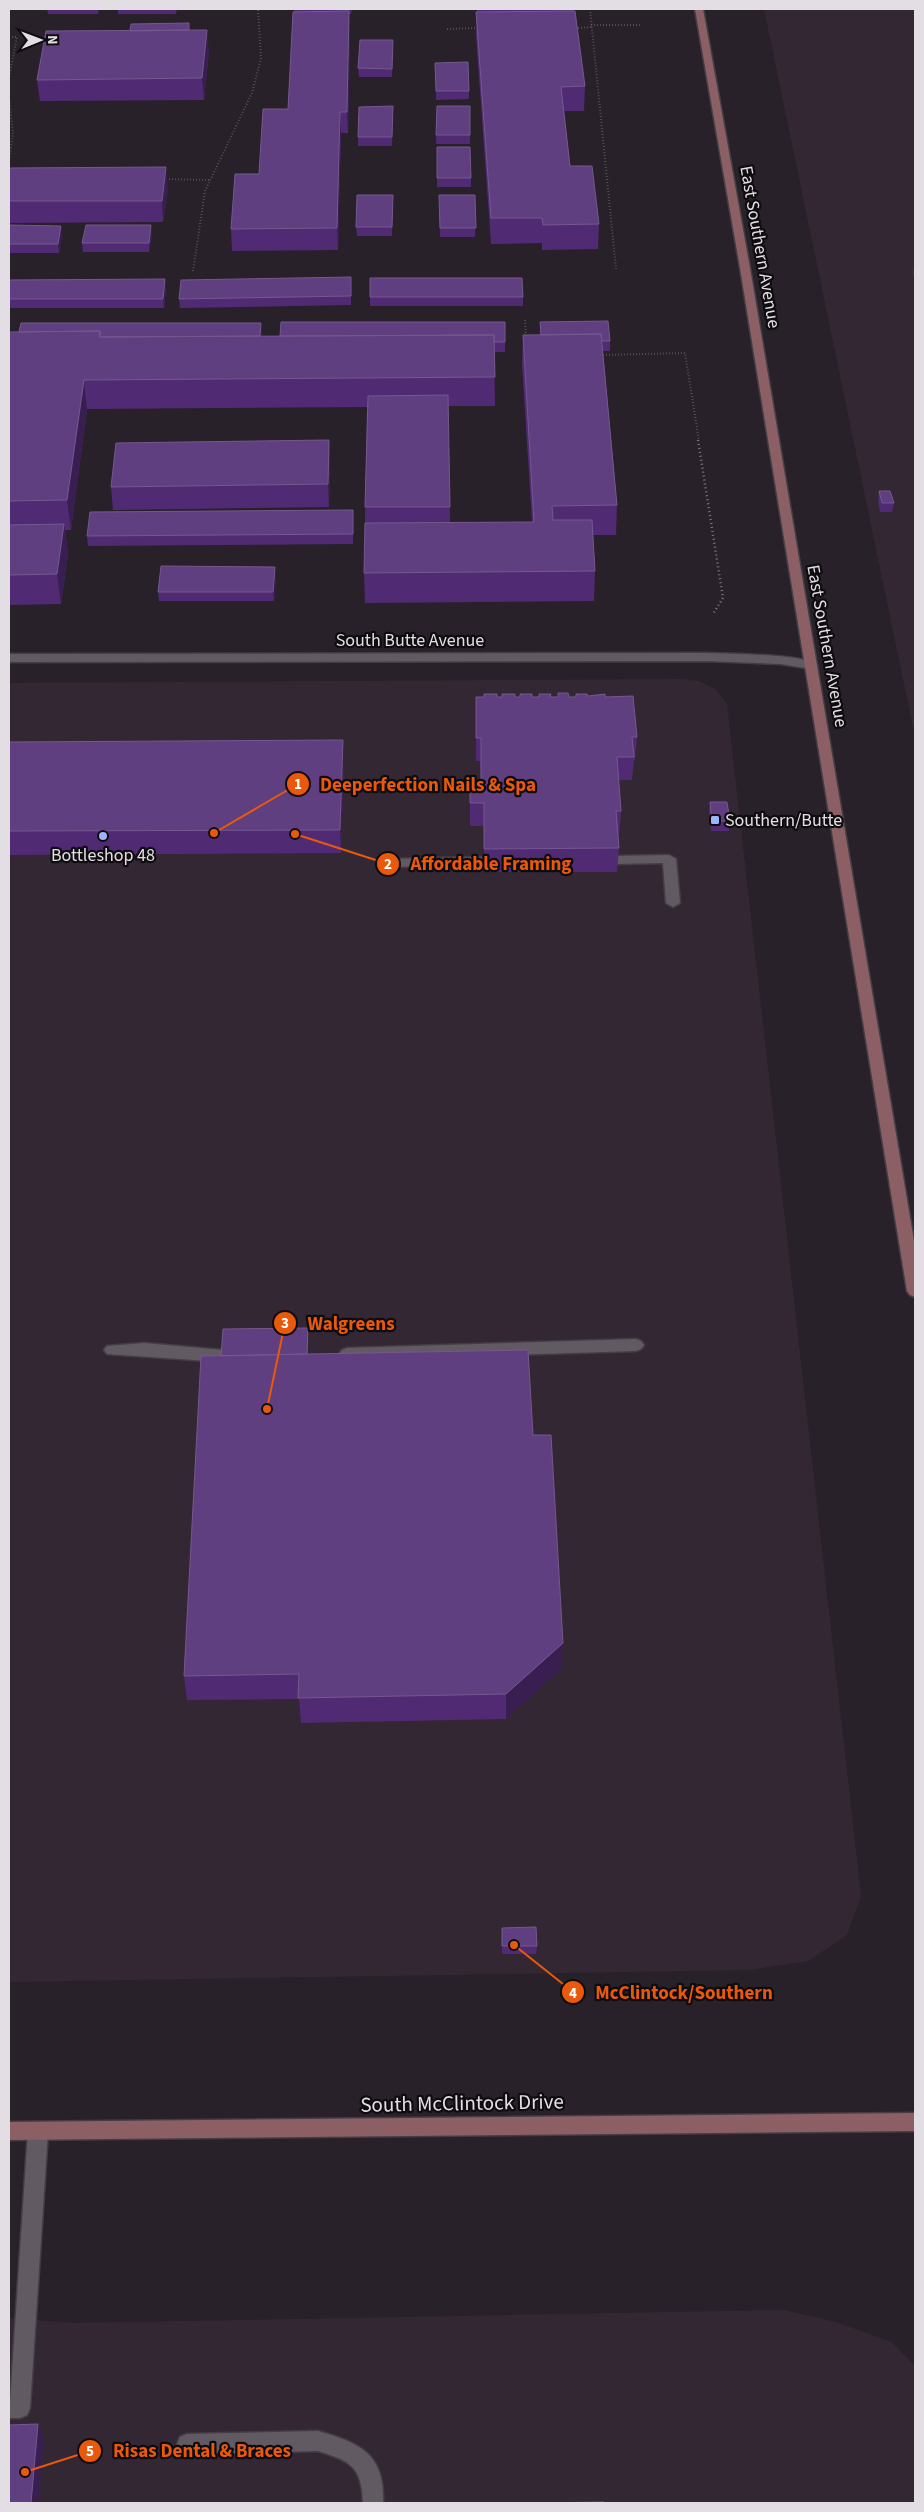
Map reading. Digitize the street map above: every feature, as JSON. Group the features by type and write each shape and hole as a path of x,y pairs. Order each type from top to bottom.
{"main road":[{"name":"East Southern Avenue","path":"698,9 745,268 915,1290"},
{"name":"South McClintock Drive","path":"9,2131 915,2122"}],"street":[{"name":"South Butte Avenue","path":"9,658 707,657 781,660 811,665"},
{"path":"616,860 669,859 673,903"},
{"path":"390,863 484,861"},
{"path":"328,1354 636,1344"},
{"path":"112,1350 144,1349 223,1356"},
{"path":"9,2408 20,2408 38,2131"},
{"path":"187,2444 318,2441 344,2449 366,2465 373,2490 373,2503"}],"path":[{"path":"193,270 205,191 252,93 261,58 258,9"},
{"path":"590,9 616,269"},
{"path":"572,28 641,25"},
{"path":"447,29 485,28"},
{"path":"9,37 17,37 9,78"},
{"path":"9,97 13,134 9,161"},
{"path":"161,179 210,180"},
{"path":"524,320 526,338"},
{"path":"596,355 685,353 723,598 713,614"}],"shaded area":[{"path":"764,9 915,9 915,737"},
{"path":"683,679 698,681 715,689 727,704 861,1896 847,1935 808,1961 749,1970 9,1982 9,683"},
{"path":"784,2310 836,2322 892,2342 915,2366 915,2503 9,2503 9,2318 73,2323"}],"building":[{"path":"349,11 347,112 340,112 337,228 231,229 235,174 259,174 263,109 288,109 293,12"},
{"path":"575,11 585,86 561,87 570,166 592,166 599,224 543,225 542,218 491,218 476,12"},
{"path":"189,23 189,30 130,31 131,24"},
{"path":"207,30 202,78 37,80 46,31"},
{"path":"360,40 393,40 392,69 358,68"},
{"path":"468,62 469,91 436,91 435,63"},
{"path":"393,106 392,137 358,137 359,107"},
{"path":"437,106 470,106 470,135 436,135"},
{"path":"437,147 470,147 471,178 437,178"},
{"path":"166,167 162,201 9,201 9,168"},
{"path":"357,195 393,195 392,227 356,227"},
{"path":"439,195 475,195 476,228 440,228"},
{"path":"9,225 61,226 58,244 9,244"},
{"path":"86,225 151,225 149,243 82,243"},
{"path":"351,277 351,296 179,299 181,280"},
{"path":"370,278 522,278 523,297 370,297"},
{"path":"165,279 163,299 9,299 9,280"},
{"path":"608,321 610,341 602,341 601,334 541,335 540,322"},
{"path":"281,322 505,322 505,342 494,342 494,335 280,336"},
{"path":"21,323 261,323 260,336 101,337 100,331 19,332"},
{"path":"100,331 99,337 494,335 495,377 84,380 67,500 9,501 9,332"},
{"path":"601,334 617,505 552,506 553,520 592,520 595,571 364,573 365,523 534,522 523,335"},
{"path":"448,395 450,507 365,507 368,396"},
{"path":"329,440 328,484 111,487 116,443"},
{"path":"879,491 890,491 894,503 882,503"},
{"path":"353,510 353,534 87,536 90,512"},
{"path":"64,524 57,574 9,575 9,525"},
{"path":"161,566 275,567 273,592 158,592"},
{"path":"558,693 568,693 569,697 576,697 576,694 587,694 588,696 605,694 605,697 633,696 637,737 632,737 634,757 617,757 621,811 616,811 619,848 484,849 484,803 470,803 470,781 481,781 481,738 476,738 476,697 484,697 484,694 497,694 497,697 502,697 502,694 515,694 515,697 520,697 520,694 532,694 532,697 539,697 539,694 551,694 550,697 558,697"},
{"path":"343,740 340,830 9,831 9,742"},
{"path":"710,802 727,802 730,821 712,821"},
{"path":"308,1328 307,1354 221,1356 223,1329"},
{"path":"528,1350 533,1435 551,1435 563,1643 506,1694 298,1698 299,1674 184,1676 201,1356"},
{"path":"536,1927 537,1946 502,1946 502,1928"},
{"path":"38,2424 31,2503 9,2503 9,2425"},
{"path":"604,2502 604,2503 537,2503"}],"place":[{"name":"Southern/Butte","path":"715,820"},
{"name":"Deeperfection Nails & Spa","path":"214,833"},
{"name":"Affordable Framing","path":"295,834"},
{"name":"Bottleshop 48","path":"103,836"},
{"name":"Walgreens","path":"267,1409"},
{"name":"McClintock/Southern","path":"514,1945"},
{"name":"Risas Dental & Braces","path":"25,2472"}]}
